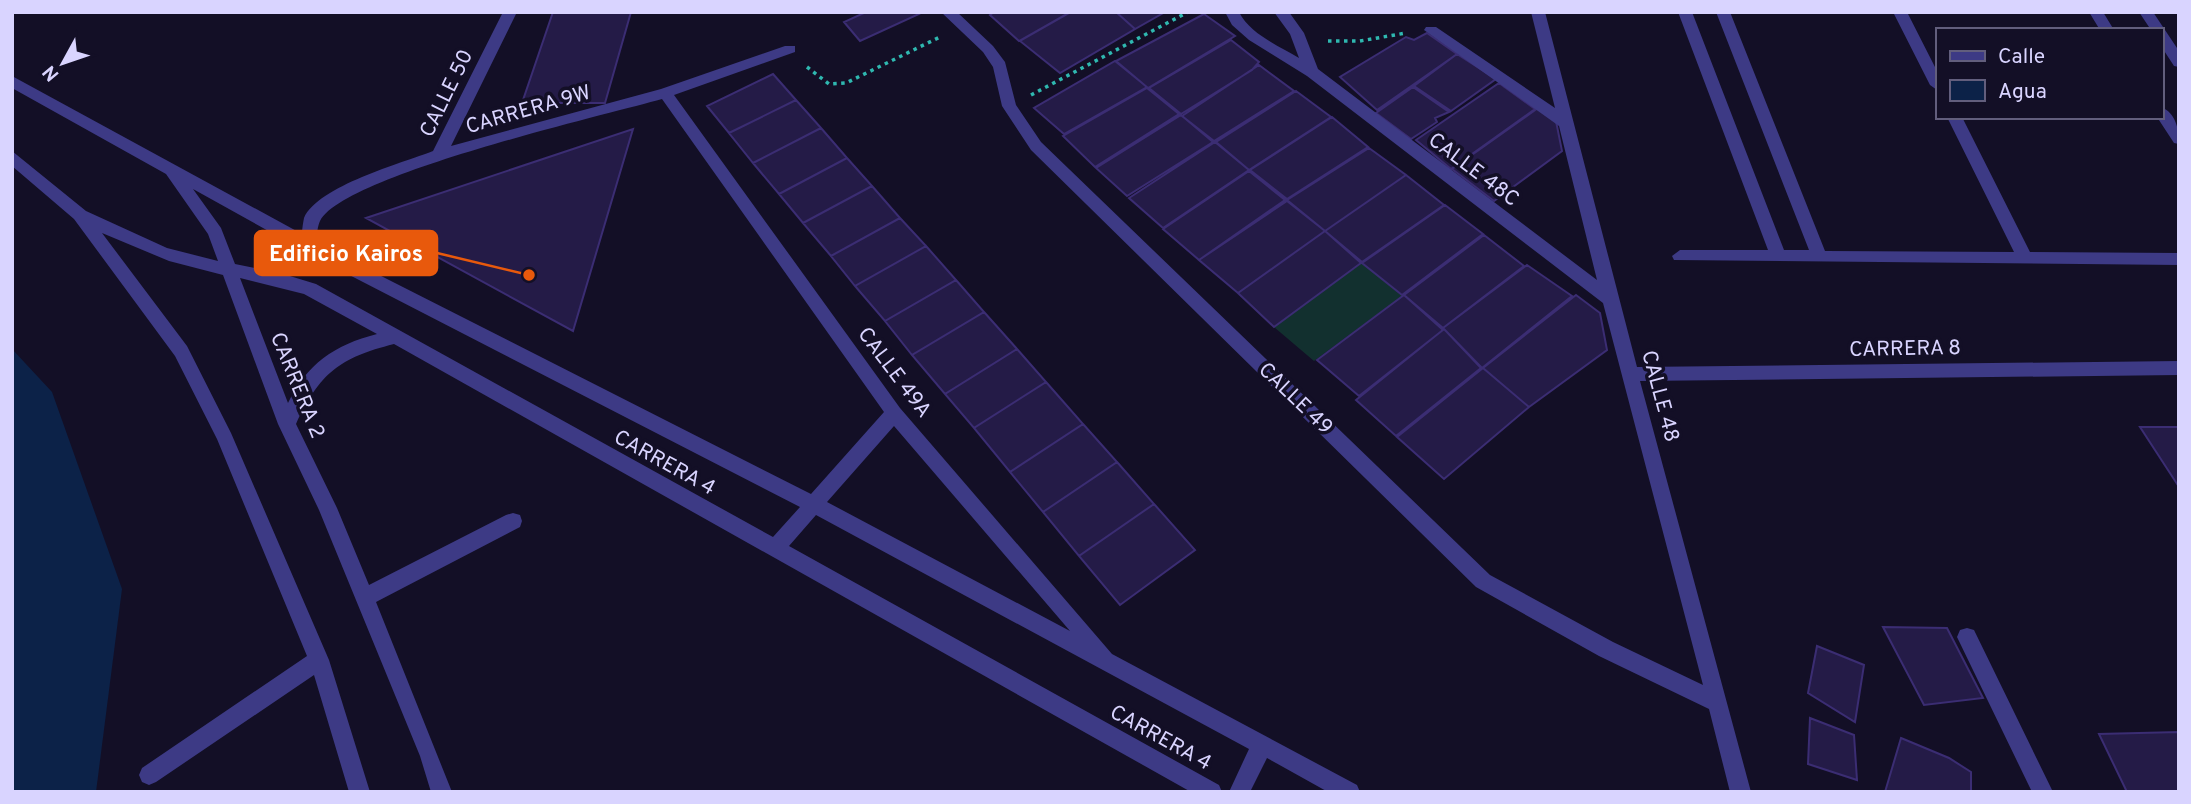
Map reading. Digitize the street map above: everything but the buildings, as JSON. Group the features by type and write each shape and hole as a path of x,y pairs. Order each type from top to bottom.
{"street":[{"name":"CALLE 50","path":"439,155 510,12"},
{"name":"CALLE 49","path":"948,12 988,49 1000,66 1009,106 1036,146 1483,581 1606,649 1718,703"},
{"name":"CALLE 48C","path":"1232,12 1237,22 1254,37 1312,72 1610,299"},
{"path":"1281,12 1302,42 1312,72"},
{"name":"CALLE 48","path":"1538,12 1569,125 1610,299 1741,792"},
{"path":"1685,12 1778,256"},
{"path":"1723,12 1820,257"},
{"path":"1900,12 1936,83"},
{"path":"2096,12 2106,28"},
{"path":"2146,12 2157,28"},
{"path":"1430,30 1569,125"},
{"path":"2163,38 2179,62"},
{"name":"CARRERA 9W","path":"308,244 312,219 333,199 360,184 439,155 665,93 790,49"},
{"name":"CARRERA 2","path":"12,81 172,172 215,232 287,424 328,508 442,792"},
{"name":"CALLE 49A","path":"665,93 894,413 1108,662"},
{"path":"2163,115 2179,139"},
{"path":"1955,119 2025,258"},
{"path":"12,157 80,215 181,351 225,438 319,660 360,792"},
{"path":"172,172 334,260 815,505 1350,792"},
{"name":"CARRERA 4","path":"80,215 151,249 228,270 282,278 310,289 1212,792"},
{"path":"1680,256 2179,259"},
{"path":"287,424 303,389 323,365 349,348 394,337"},
{"name":"CARRERA 8","path":"1632,374 2179,369"},
{"path":"775,550 894,413"},
{"path":"365,598 513,521"},
{"path":"1967,637 2043,792"},
{"path":"149,775 319,660"},
{"path":"1239,792 1262,744"}],"path":[{"path":"1009,106 1188,12"},
{"path":"790,49 829,84 846,83 962,26"},
{"path":"1302,42 1360,41 1430,30"}],"green space":[{"path":"1362,263 1402,296 1314,361 1274,327"}],"water":[{"path":"12,349 52,392 122,589 96,792 12,792"}],"place":[{"name":"Edificio Kairos","path":"529,275"}]}
